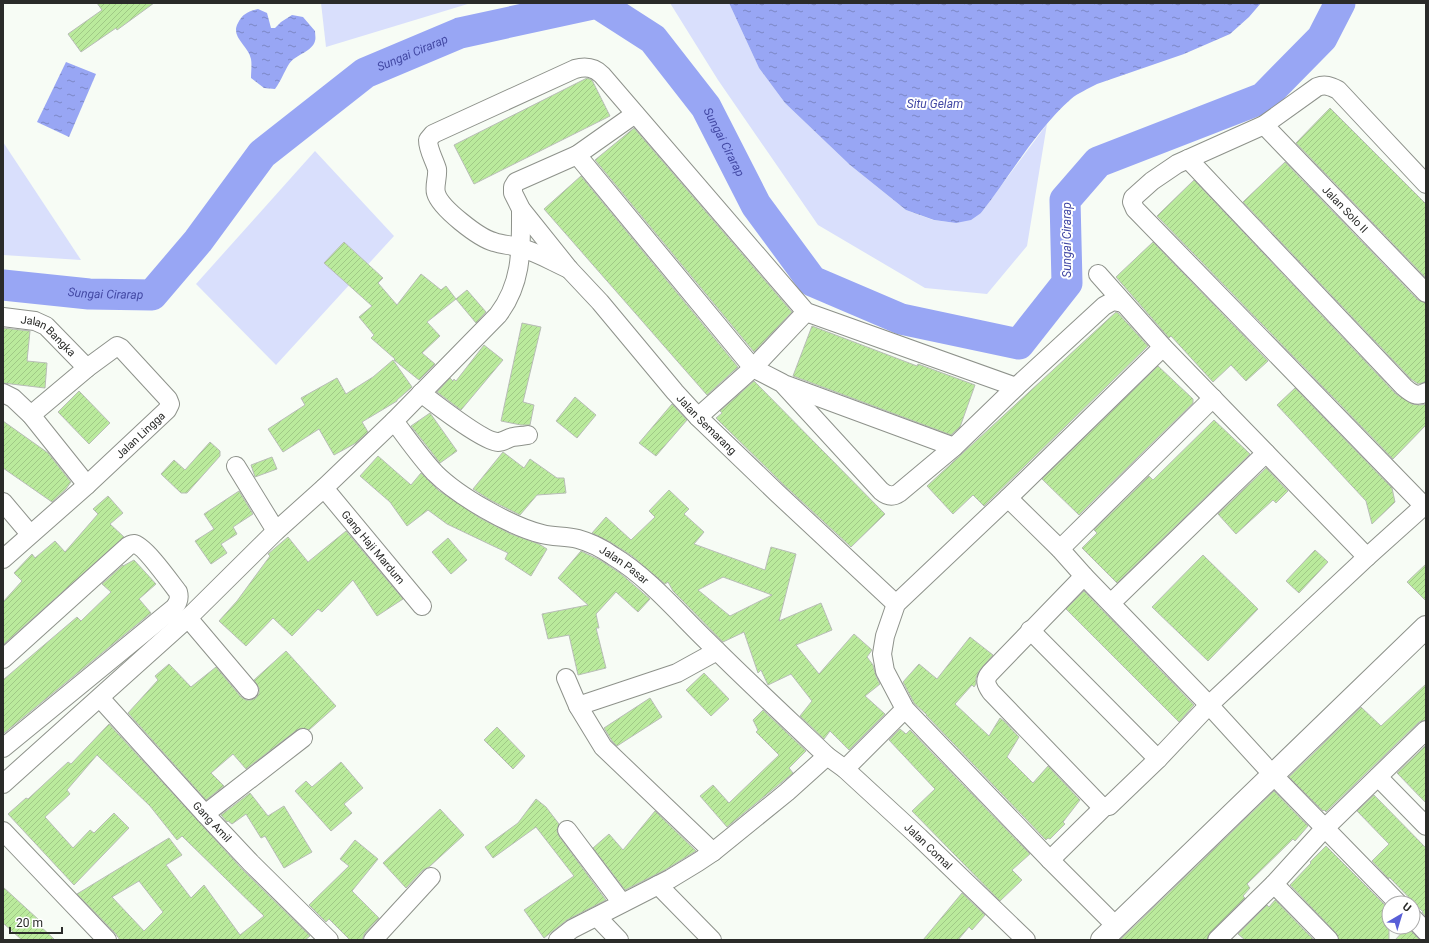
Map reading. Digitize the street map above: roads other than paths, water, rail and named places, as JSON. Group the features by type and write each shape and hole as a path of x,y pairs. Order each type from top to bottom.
{"street":[{"name":"Jalan Semarang","path":"635,114 598,72 590,67 568,72 440,130 430,136 428,143 437,171 436,193 440,201 474,232 482,237 504,245 521,248 569,269 600,302 675,392 698,417 896,604"},
{"path":"1050,860 1104,807 1109,806 1158,759 1209,705 1367,557 1425,506 1133,206 1133,198 1167,170 1264,125 1322,85 1328,85 1338,90 1426,184"},
{"path":"569,269 521,209 513,193 513,187 516,182 577,155 635,114 806,312 1016,387"},
{"name":"Jalan Solo II","path":"1264,125 1426,293"},
{"path":"577,155 753,368 782,383 954,447"},
{"path":"1188,159 1404,387 1418,395 1426,392"},
{"path":"3,784 188,618 276,531 324,488 394,421 498,314 506,303 516,281 521,248 521,209"},
{"path":"1098,274 1163,348 1367,557"},
{"path":"782,383 881,491 887,495 896,495 954,447 1016,387 1104,306 1113,301 1123,303"},
{"path":"698,417 753,368 806,312"},
{"name":"Jalan Bangka","path":"3,317 35,321 46,326 87,368"},
{"name":"Jalan Lingga","path":"3,559 87,485 167,410 170,404 168,399 119,347 114,348 87,368 31,415"},
{"path":"1163,348 896,604 884,636 882,654 885,671 904,709 1050,860 1109,933 1426,627"},
{"path":"3,393 12,398 31,415 87,485"},
{"path":"421,393 446,412 490,440 499,442 512,437 528,435"},
{"path":"1060,549 1213,398"},
{"name":"Jalan Pasar","path":"394,421 435,472 450,486 488,511 542,534 578,539 613,556 658,592 717,651 827,756"},
{"path":"1111,603 1266,453"},
{"path":"236,466 276,531"},
{"name":"Gang Haji Mardum","path":"324,488 422,606"},
{"path":"1008,498 1060,549 1084,576 1209,705 1324,829 1390,895"},
{"path":"3,502 30,534"},
{"path":"3,659 131,544 135,544 144,550 178,592 180,597 174,608 3,748"},
{"path":"1084,576 987,676 986,684 1099,804 1104,807"},
{"path":"188,618 249,690"},
{"path":"1030,630 1158,759"},
{"path":"578,706 678,673 717,651"},
{"path":"566,678 578,706 603,747 713,852"},
{"name":"Gang Amil","path":"100,698 251,863 329,940"},
{"path":"844,769 904,709"},
{"path":"1225,937 1324,829 1426,730"},
{"path":"205,814 303,738"},
{"path":"558,940 572,929 677,875 713,852 787,792 827,756"},
{"name":"Jalan Comal","path":"827,756 844,769 924,842 1026,940"},
{"path":"1378,777 1426,826"},
{"path":"567,830 622,903"},
{"path":"3,831 107,940"},
{"path":"373,940 431,878"},
{"path":"1274,884 1329,940"},
{"path":"658,885 712,940"},
{"path":"597,917 619,940"}],"water":[{"name":"Situ Gelam","path":"729,3 1261,3 1249,17 1230,34 1184,54 1097,84 1071,99 1046,125 981,213 971,220 956,223 934,220 906,210 850,165 785,103 759,68"},
{"path":"258,9 267,13 271,28 275,28 292,15 303,17 315,31 315,40 311,48 289,64 275,89 264,88 251,78 251,59 247,49 236,33 236,28 242,17 249,12"},
{"path":"66,62 96,74 69,137 37,122"}],"waterway":[{"name":"Sungai Cirarap","path":"3,285 89,294 152,295 198,241 262,154 365,73 460,33 597,3 653,39 706,107 756,205 812,281 901,319 1019,344 1067,283 1065,200 1098,162 1263,98 1322,38 1340,3"}]}
